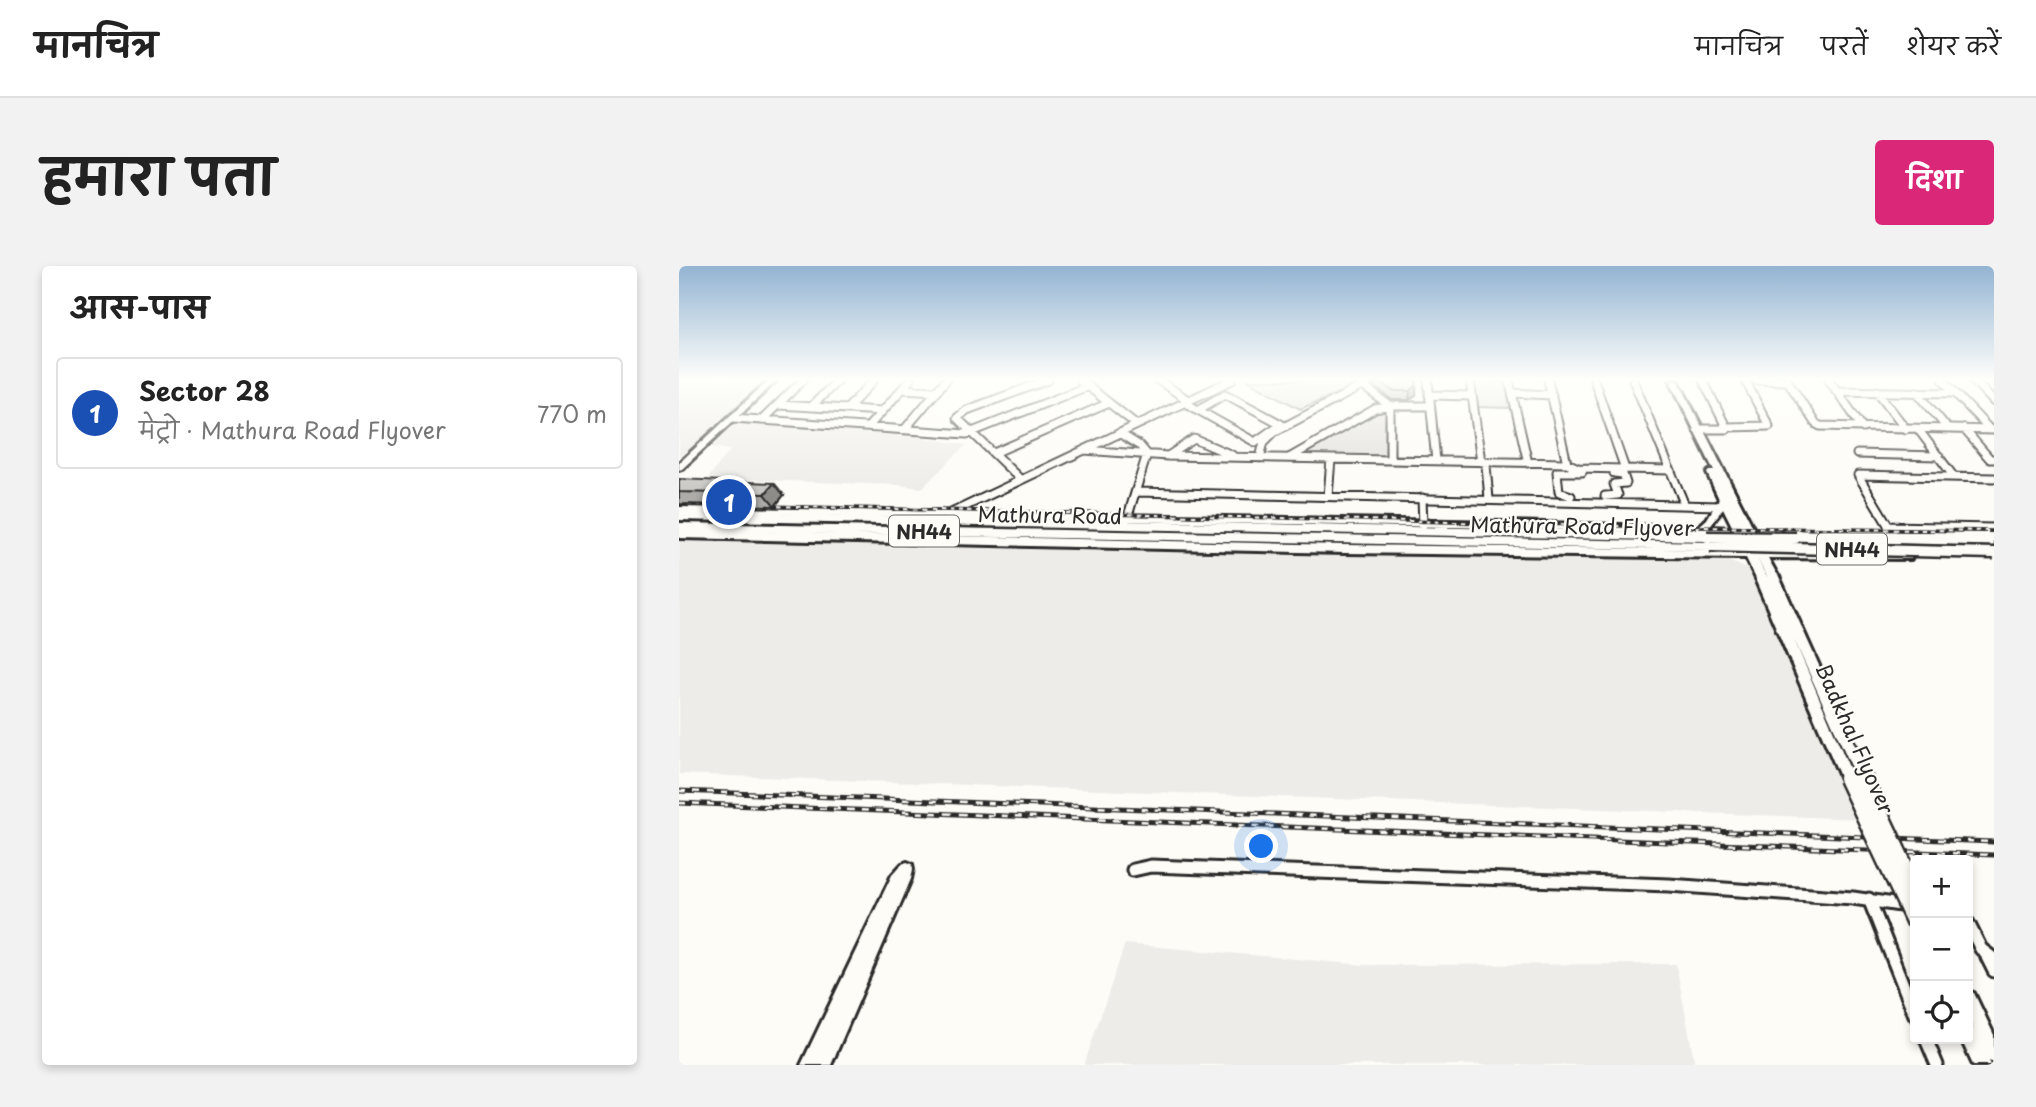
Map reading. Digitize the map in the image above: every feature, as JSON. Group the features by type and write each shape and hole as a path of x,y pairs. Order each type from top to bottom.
{"highway":[{"path":"908,514 973,522"},
{"name":"NH44","path":"679,516 973,522"},
{"name":"Mathura Road","path":"973,522 1404,531"},
{"path":"1404,531 1503,525"},
{"name":"Mathura Road","path":"679,527 1169,536"},
{"name":"Mathura Road Flyover","path":"1404,531 1455,537 1994,552"},
{"path":"1169,536 1206,545"},
{"name":"Mathura Road Flyover","path":"1169,536 1994,542"}],"main road":[{"path":"1687,417 1722,502 1749,554 1765,574"},
{"path":"1691,417 1762,554 1765,574"},
{"path":"1700,531 1722,502"},
{"path":"679,510 1503,525 1787,534 1891,530 1994,537"},
{"path":"1715,532 1726,543 1728,553 1765,574"},
{"path":"679,534 1345,549 1994,558"},
{"path":"1787,534 1785,540 1790,549 1802,555"},
{"path":"1765,574 1772,560 1838,560 1861,556"},
{"name":"Badkhal Flyover","path":"1765,574 1910,878"},
{"name":"Badkhal Flyover","path":"1765,574 1848,780 1913,918"},
{"path":"1973,1010 1994,1054"},
{"path":"1972,1044 1982,1065"}],"street":[{"path":"869,426 877,417"},
{"path":"905,429 915,417"},
{"path":"958,417 958,421 1021,480"},
{"path":"679,467 733,418 973,433 1011,417"},
{"path":"994,453 1076,417"},
{"path":"1127,417 1137,425"},
{"path":"947,515 1153,417"},
{"path":"1211,417 1255,442 1281,424 1268,417"},
{"path":"1260,458 1264,442 1274,432 1302,417"},
{"path":"1287,459 1360,417"},
{"path":"1390,417 1390,460"},
{"path":"1431,417 1436,461"},
{"path":"1475,417 1489,499"},
{"path":"1518,417 1528,463"},
{"path":"1557,417 1567,463"},
{"path":"1607,417 1625,469"},
{"path":"1649,417 1684,503"},
{"path":"1722,417 1727,427"},
{"path":"1697,429 1769,426 1764,417"},
{"path":"1811,417 1815,423 1828,428 1992,430"},
{"path":"1855,417 1863,428"},
{"path":"1897,417 1906,429"},
{"path":"1938,417 1948,429"},
{"path":"1979,417 1992,430"},
{"path":"1918,429 1954,477"},
{"path":"1964,429 1993,460"},
{"path":"1119,433 1140,446 1147,454"},
{"path":"1168,456 1194,439 1237,457"},
{"path":"1084,450 1168,456 1528,463 1558,468 1623,474 1626,483 1614,484 1618,495 1595,499 1561,494 1556,475 1558,468 1567,463"},
{"path":"1127,519 1147,454"},
{"path":"1857,454 1939,456"},
{"path":"1328,496 1331,459"},
{"path":"1567,463 1578,468 1671,470"},
{"path":"1994,478 1858,475 1891,530 1994,528"},
{"path":"1137,492 1722,502"},
{"path":"1422,498 1423,524"},
{"path":"1133,870 1151,866 1669,885 1869,900 1910,907"},
{"path":"809,1065 893,887 908,868 823,1065"},
{"path":"1869,900 1910,1002"},
{"path":"1973,931 1991,958 1994,971"},
{"path":"1928,1044 1937,1065"}],"shaded area":[{"path":"679,417 727,417 679,460"},
{"path":"1369,417 1386,417 1387,457 1300,456"},
{"path":"737,422 888,431 966,445 922,488 708,478 730,450 711,447"},
{"path":"679,532 1702,555 1724,559 1748,569 1861,819 679,774"},
{"path":"1125,944 1364,965 1676,964 1695,1065 1084,1065"}],"building":[{"path":"679,479 774,483 765,494 679,492"}],"railway":[{"path":"679,504 1624,526 1994,531"},
{"path":"679,791 1994,842"},
{"path":"679,803 1994,855"}],"place":[{"name":"Sector 28","path":"729,502"}]}
